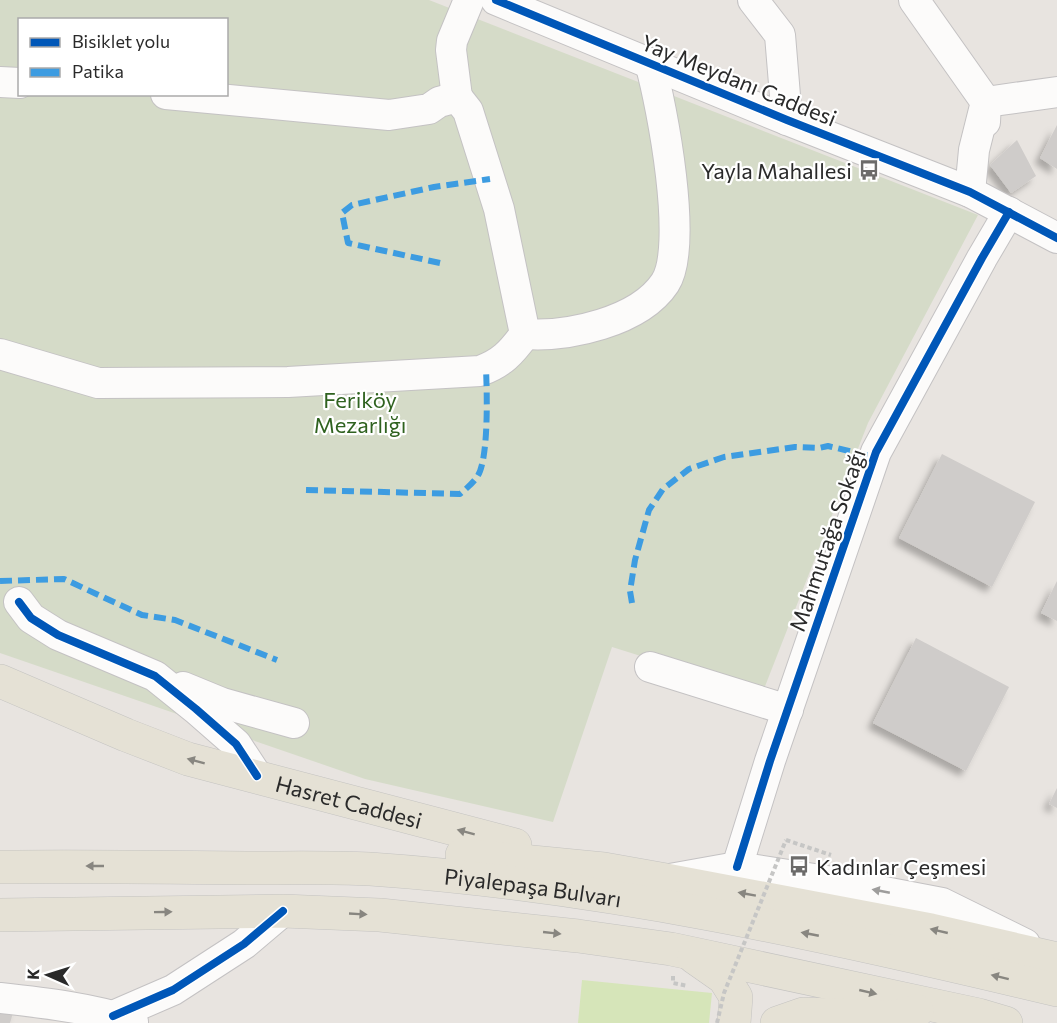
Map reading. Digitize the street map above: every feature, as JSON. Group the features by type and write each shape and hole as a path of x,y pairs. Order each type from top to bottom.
{"main road":[{"name":"Hasret Caddesi","path":"0,681 126,735 189,759 604,870"},
{"path":"138,867 247,855 359,852 436,853 604,870 666,880 931,930 1055,958"},
{"name":"Piyalepaşa Bulvarı","path":"0,867 369,869 528,885 727,917 936,961 1057,990"},
{"name":"Piyalepaşa Bulvarı","path":"0,915 283,911 380,915 578,936 685,951 979,1015 1006,1023"},
{"path":"685,951 724,978 736,997 734,1023"},
{"path":"777,1023 803,1014 894,1017 935,1007"}],"street":[{"path":"0,354 98,383 288,382 480,371 497,365 514,349 525,334 499,209 468,111 457,97 452,41 469,0"},
{"name":"Yay Meydanı Caddesi","path":"496,0 551,10 650,63 970,192 1057,238"},
{"path":"753,0 780,35 787,120"},
{"path":"914,0 986,102 974,150 970,192"},
{"path":"525,334 544,336 604,324 646,304 665,283 671,268 674,244 672,180 663,120 650,63"},
{"path":"0,82 18,83"},
{"path":"986,102 1057,92"},
{"path":"187,96 389,115 429,109 439,102 457,97"},
{"name":"Mahmutağa Sokağı","path":"737,867 876,452 1009,212"},
{"path":"19,602 31,618 58,635 222,703 294,723"},
{"path":"650,667 788,710"},
{"path":"155,676 236,744 257,776"},
{"path":"666,880 737,867 942,903 1055,958"},
{"path":"0,998 49,1004 124,1019 244,944 283,911"}],"path":[{"path":"717,1023 724,993 786,840 823,852"}],"green space":[{"name":"Feriköy Mezarlığı","path":"0,0 429,0 978,215 868,423 762,694 612,647 553,822 365,779 0,653"},
{"path":"582,980 712,993 709,1023 578,1023"}],"building":[{"path":"1057,125 1057,169 1040,158"},
{"path":"1017,140 1036,176 1011,193 990,165"},
{"path":"942,454 1035,502 992,587 899,538"},
{"path":"1057,581 1057,621 1041,613"},
{"path":"916,638 1009,687 966,771 873,723"},
{"path":"1057,788 1057,808 1049,804"},
{"path":"0,1005 15,1006 10,1023 0,1023"}],"marked path":[{"path":"440,263 348,243 342,213 352,205 434,187 490,179"},
{"path":"306,490 460,494 477,477 484,456 486,369"},
{"path":"632,603 630,591 635,560 649,510 663,489 689,469 724,457 795,447 828,446 874,457"},
{"path":"0,581 64,579 142,615 175,620 277,660"}],"cycle path":[{"path":"496,0 787,120 970,192 1057,238"},
{"path":"737,867 770,761 876,452 1009,212"},
{"path":"19,602 31,618 58,635 155,676 236,744 257,776"},
{"path":"113,1016 173,990 244,944 283,911"}],"place":[{"name":"Yayla Mahallesi","path":"869,170"},
{"name":"Kadınlar Çeşmesi","path":"799,866"}]}
